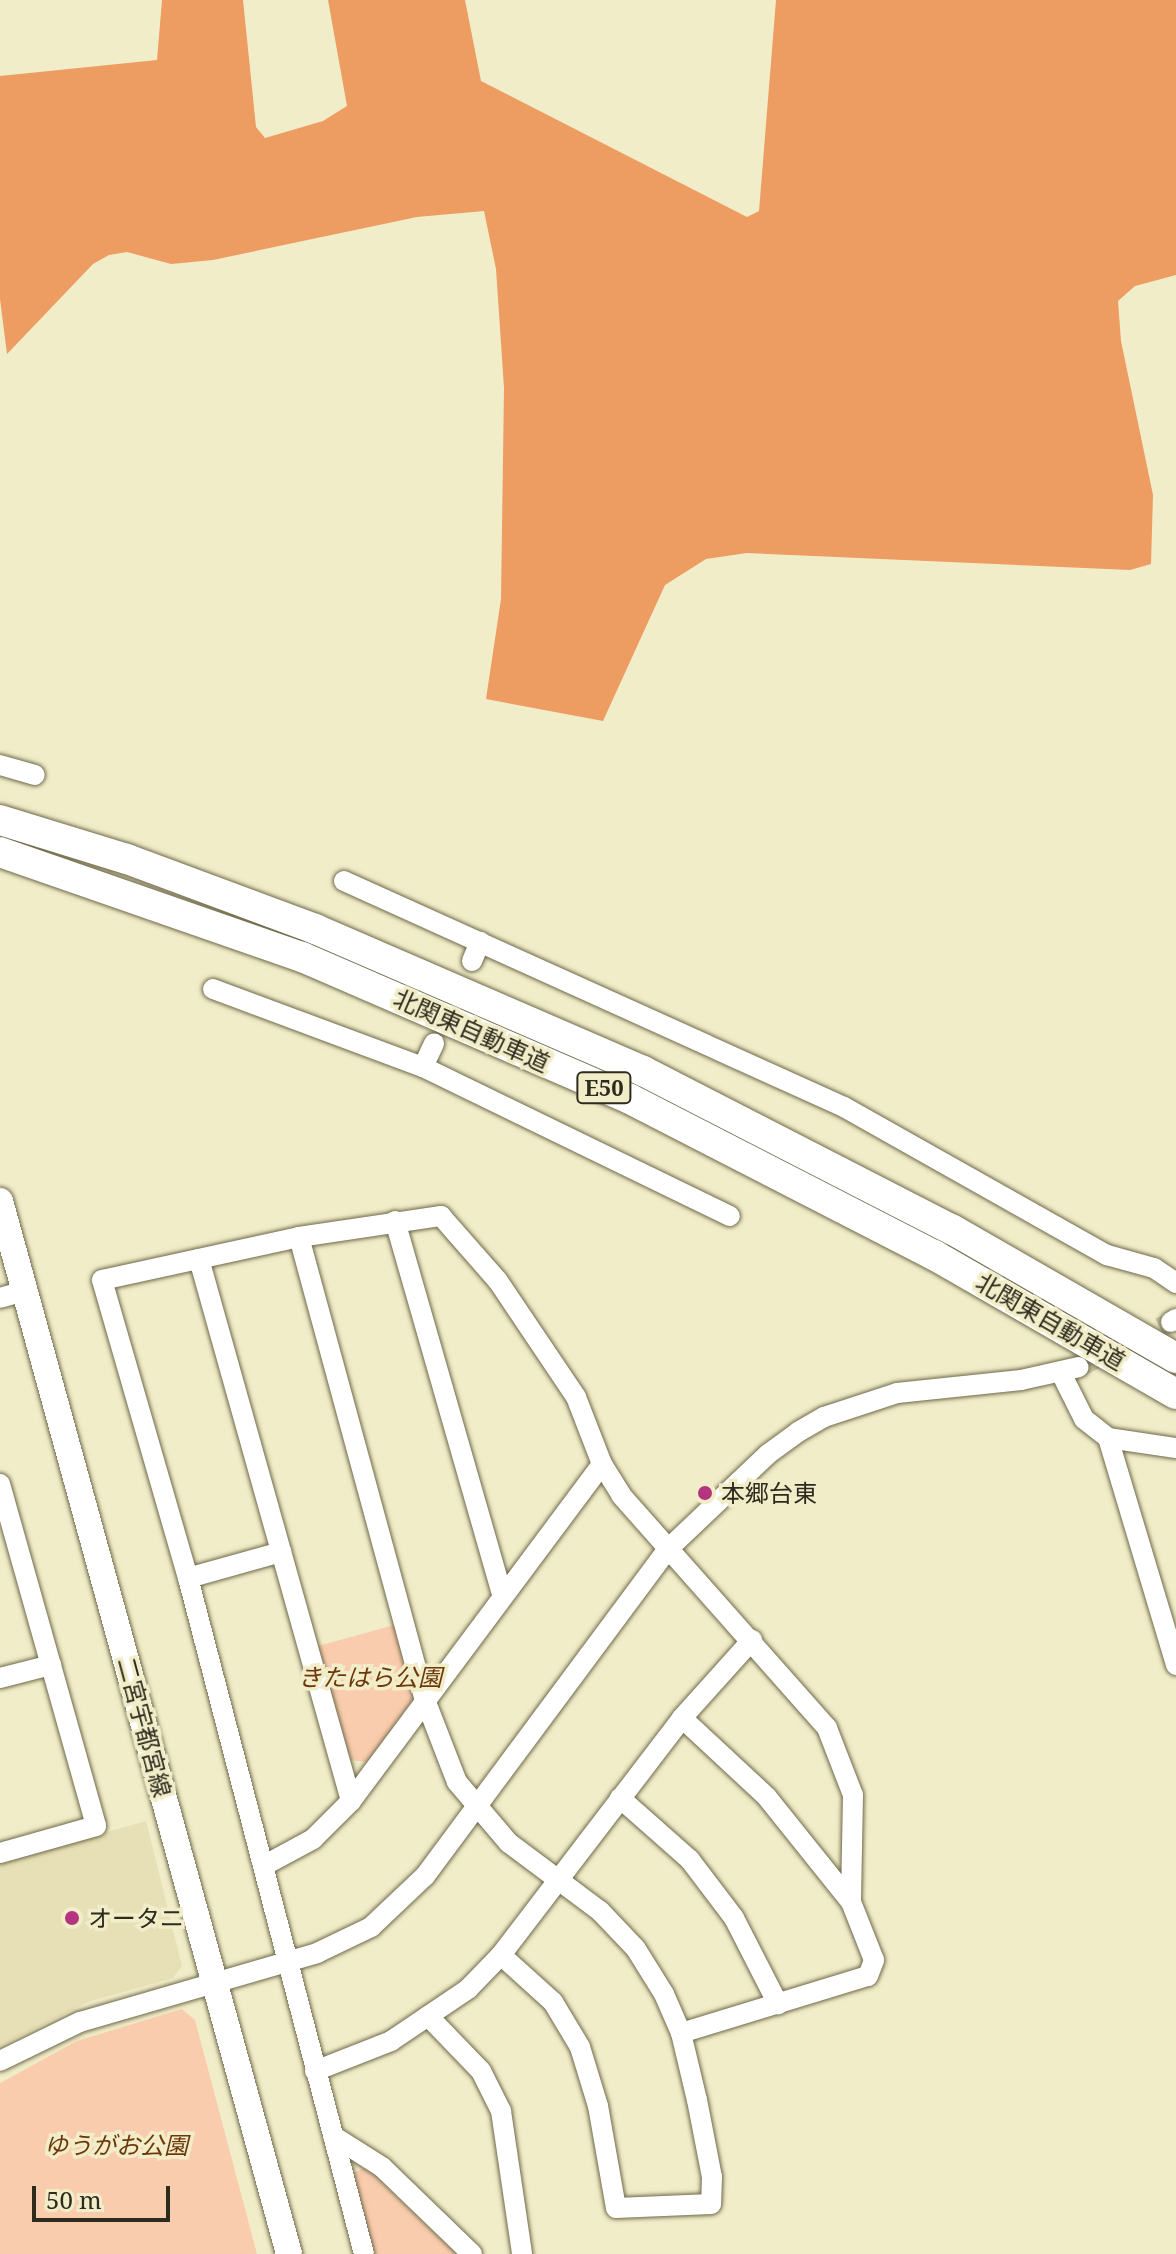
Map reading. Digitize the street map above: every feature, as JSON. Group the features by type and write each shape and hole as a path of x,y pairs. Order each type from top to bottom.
{"highway":[{"name":"北関東自動車道","path":"0,820 127,859 315,929 643,1071 953,1230 1176,1358"},
{"name":"北関東自動車道","path":"0,852 302,957 630,1099 934,1255 1176,1394"}],"main road":[{"name":"二宮宇都宮線","path":"0,1201 12,1295 215,1983 289,2254"}],"street":[{"path":"0,765 35,775"},
{"path":"344,881 476,951 844,1107 1107,1255 1154,1268 1176,1283"},
{"path":"213,989 423,1067 730,1216"},
{"path":"423,1067 434,1043"},
{"path":"364,2254 188,1578 102,1280 299,1237 441,1216 498,1281 576,1397 602,1464 667,1550 752,1640 827,1728 853,1795 851,1902"},
{"path":"395,1221 502,1594"},
{"path":"299,1237 424,1697 457,1782 509,1843 600,1911 636,1949 681,2033 712,2177 711,2204 616,2208 598,2106 580,2047 553,2002 501,1955"},
{"path":"199,1259 351,1801"},
{"path":"0,2061 80,2022 286,1963 348,1941 371,1927 425,1876 667,1550 768,1454 824,1417 897,1393 1070,1370 1084,1419 1108,1438 1176,1448"},
{"path":"1108,1438 1176,1665"},
{"path":"265,1865 313,1839 351,1801 424,1697 602,1464"},
{"path":"0,1484 96,1826 0,1853"},
{"path":"188,1578 281,1552"},
{"path":"315,2071 391,2041 468,1989 501,1955 682,1718 752,1640"},
{"path":"0,1678 51,1665"},
{"path":"681,2033 868,1976 874,1960 851,1902 767,1797 682,1718"},
{"path":"620,1798 699,1872 734,1918 778,2004"},
{"path":"428,2016 481,2071 501,2111 522,2254"},
{"path":"333,2136 382,2167 472,2254"}],"shaded area":[{"path":"162,0 243,0 256,127 265,138 323,121 347,106 328,0 465,0 481,81 747,217 759,211 776,0 1176,0 1176,275 1135,286 1118,301 1121,341 1153,495 1151,564 1130,570 747,553 706,559 665,585 603,721 486,699 501,599 504,388 496,269 484,211 417,217 213,260 171,264 127,252 109,255 93,264 7,354 0,299 0,76 157,60"},
{"name":"オータニ","path":"146,1821 182,1966 173,1978 88,2002 0,2046 0,1862"}],"green space":[{"name":"きたはら公園","path":"398,1624 415,1685 413,1700 367,1762 349,1760 318,1646"},
{"name":"ゆうがお公園","path":"182,2009 195,2020 257,2254 0,2254 0,2083 77,2041"},
{"path":"366,2167 456,2254 374,2254 352,2174"}],"tunnel":[{"path":"1079,1367 1171,1322"}],"place":[{"name":"本郷台東","path":"705,1493"},
{"name":"オータニ","path":"72,1918"}]}
